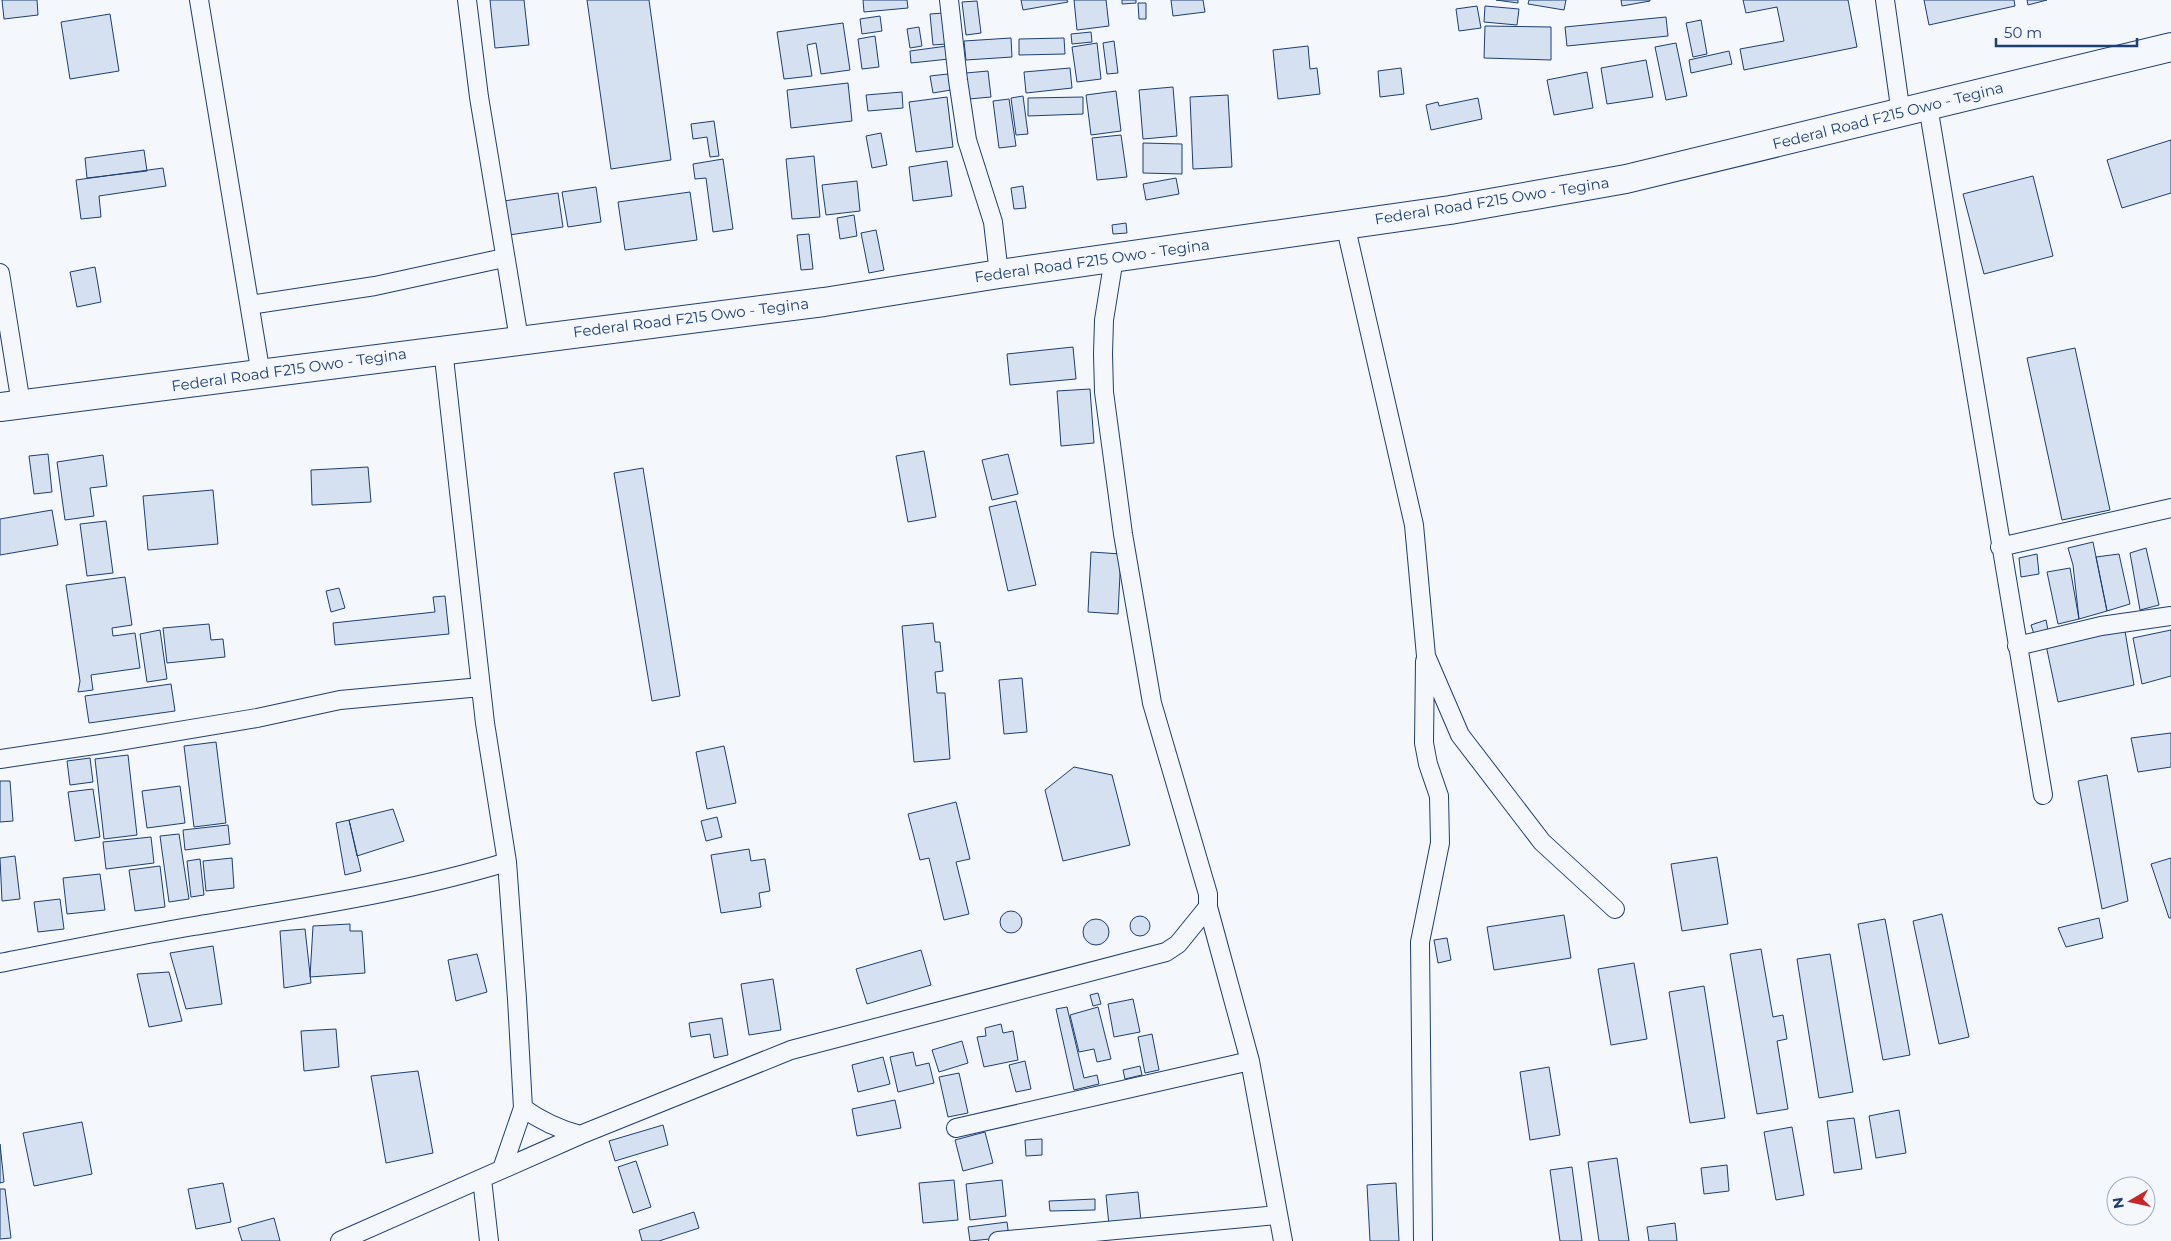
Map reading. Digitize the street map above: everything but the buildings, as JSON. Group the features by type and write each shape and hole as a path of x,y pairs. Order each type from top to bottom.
{"main road":[{"name":"Federal Road F215 Owo - Tegina","path":"10,406 261,375 519,339 824,302 999,274 1450,210 1608,182 1901,114 2171,47"}],"street":[{"path":"199,0 261,375"},
{"path":"466,0 504,258 519,339"},
{"path":"949,0 967,140 993,222 999,274"},
{"path":"1885,0 1901,114"},
{"path":"1928,106 2043,796"},
{"path":"1346,224 1414,525 1426,656 1424,743 1439,796 1440,843 1420,942 1422,1241"},
{"path":"250,305 375,286 504,258"},
{"path":"1114,258 1104,320 1104,392 1124,534 1152,703 1208,894 1208,907 1250,1061 1283,1241"},
{"path":"0,273 10,406"},
{"path":"443,349 481,686 507,862 523,1108 502,1169"},
{"path":"2000,547 2171,508"},
{"path":"2017,646 2101,626 2171,616"},
{"path":"1426,656 1460,735 1542,842 1615,909"},
{"path":"0,759 257,718 331,702 481,686"},
{"path":"0,964 150,933 348,900 466,874 507,862"},
{"path":"340,1241 482,1180 502,1169 580,1135 791,1050 1166,952 1178,944 1208,907"},
{"path":"956,1128 1250,1061"},
{"path":"523,1108 540,1120 562,1130 580,1135"},
{"path":"482,1180 489,1241"},
{"path":"998,1241 1277,1215"}]}
